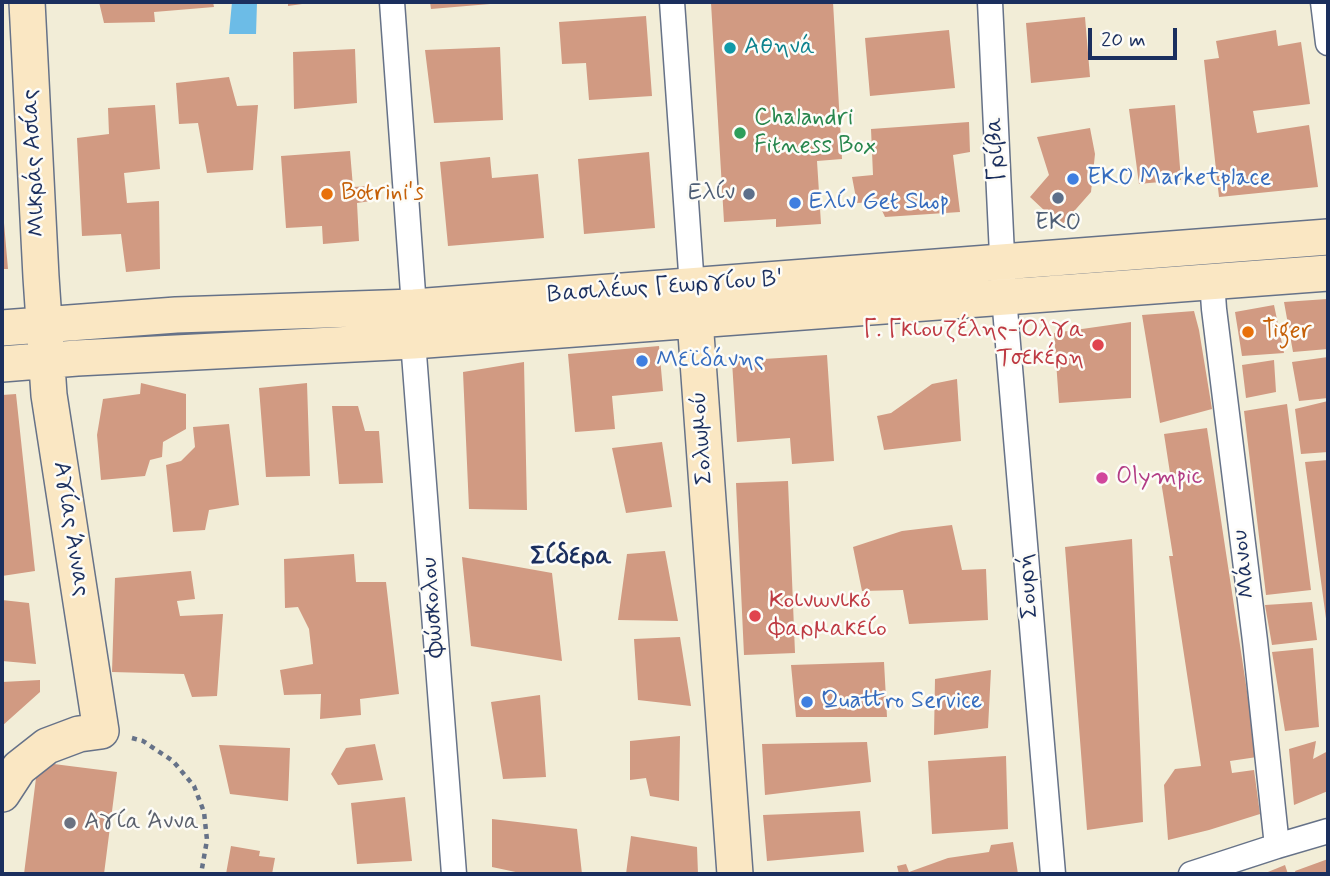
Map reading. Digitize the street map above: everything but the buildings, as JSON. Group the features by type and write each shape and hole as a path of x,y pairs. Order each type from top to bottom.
{"street":[{"name":"Μικράς Ασίας","path":"27,2 44,325"},
{"name":"Φώσκολου","path":"392,2 454,874"},
{"name":"Σολωμού","path":"672,2 735,874"},
{"name":"Γρίβα","path":"990,2 1004,297"},
{"path":"1323,2 1328,43"},
{"name":"Βασιλέως Γεωργίου Β'","path":"694,303 1003,262 1328,237"},
{"name":"Βασιλέως Γεωργίου Β'","path":"2,363 414,324 694,303 1004,297 1328,273"},
{"name":"Μάνου","path":"1212,281 1277,846"},
{"name":"Σουρή","path":"1004,297 1053,874"},
{"name":"Βασιλέως Γεωργίου Β'","path":"2,328 176,315 414,324"},
{"name":"Αγίας Άννας","path":"44,325 49,395 102,731"},
{"path":"2,794 19,768 47,746 79,734 102,731"},
{"path":"1191,874 1328,831"}],"path":[{"path":"102,731 143,741 173,761 194,786 204,812 206,839 201,874"}],"water":[{"path":"232,2 257,2 256,34 229,34"}],"place":[{"name":"Αθηνά","path":"730,48"},
{"name":"Chalandri Fitness Box","path":"740,133"},
{"name":"EKO Marketplace","path":"1073,179"},
{"name":"Botrini's","path":"327,194"},
{"name":"Ελίν","path":"749,194"},
{"name":"EKO","path":"1058,198"},
{"name":"Ελίν Get Shop","path":"795,203"},
{"name":"Tiger","path":"1248,332"},
{"name":"Γ. Γκιουζέλης-Όλγα Τσεκέρη","path":"1098,345"},
{"name":"Μεϊδάνης","path":"642,361"},
{"name":"Olympic","path":"1102,478"},
{"name":"Κοινωνικό Φαρμακείο","path":"755,616"},
{"name":"Quattro Service","path":"807,702"},
{"name":"Αγία Άννα","path":"70,823"}],"district":[{"name":"Σίδερα","path":"571,558"}]}
